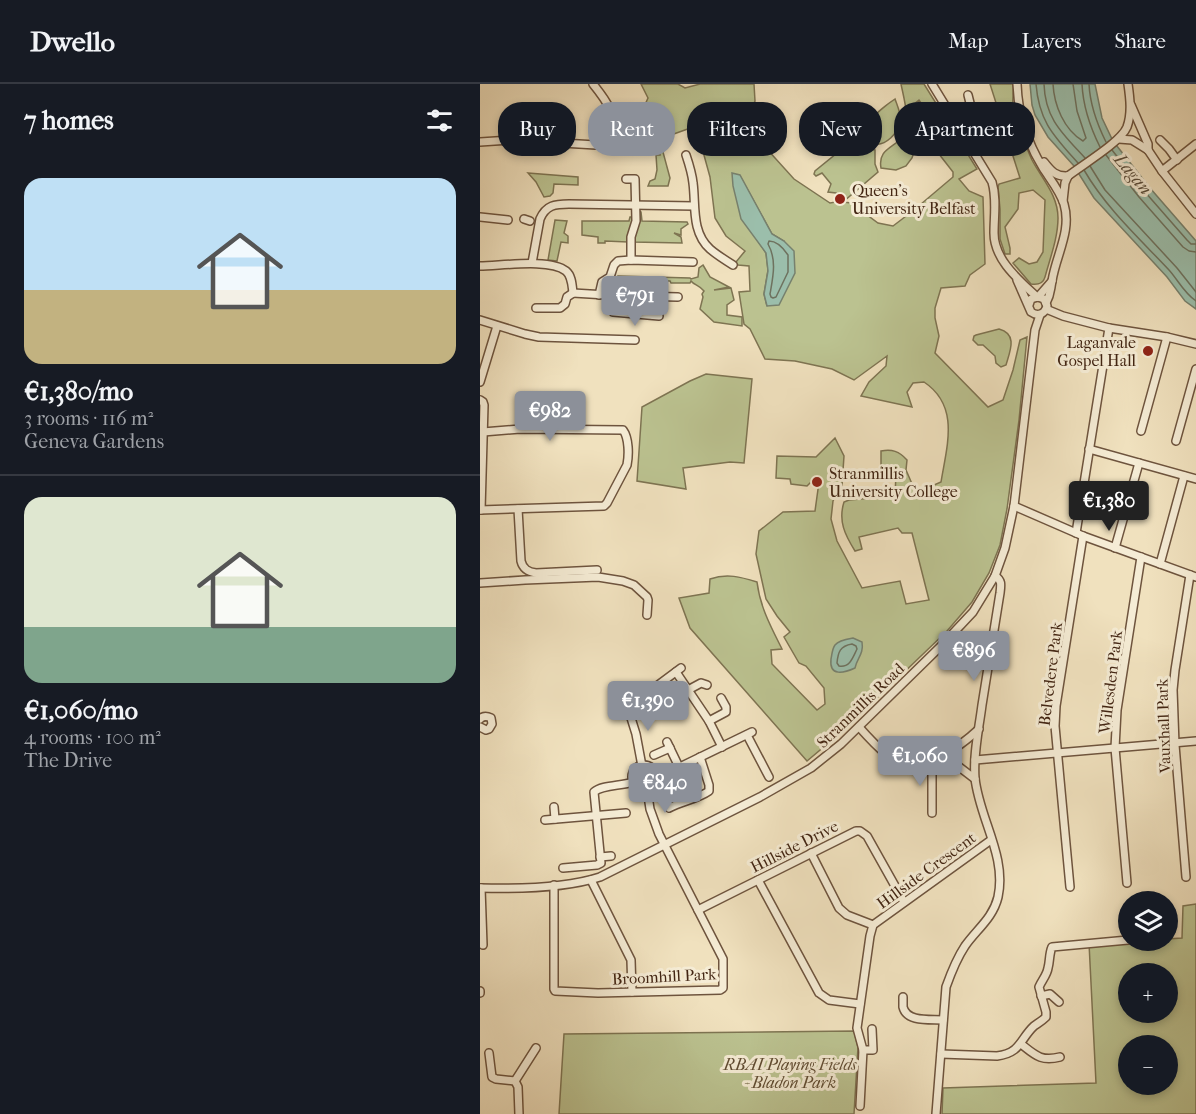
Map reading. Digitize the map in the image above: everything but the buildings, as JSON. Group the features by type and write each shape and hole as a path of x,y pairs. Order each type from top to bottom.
{"street":[{"path":"480,142 511,140 596,146 602,144 612,137 614,124 610,109 593,84"},
{"path":"932,84 943,102"},
{"path":"1017,84 1018,102"},
{"path":"1035,152 1055,174 1062,176 1070,174 1118,140 1126,128 1130,103 1128,84"},
{"path":"968,95 970,102"},
{"path":"1130,103 1148,144 1148,150"},
{"path":"1118,140 1132,140 1148,150 1196,214"},
{"path":"1160,140 1177,160"},
{"path":"1162,171 1196,144"},
{"path":"1035,153 1064,201"},
{"path":"686,155 692,179 696,224 710,249 733,265"},
{"path":"976,156 992,182 995,196 996,248 1017,279 1030,310 1042,310 1109,328 1196,344"},
{"name":"Stranmillis Road","path":"481,888 554,885 600,877 796,778 828,755 859,727 973,612 995,576 1005,548 1014,506 1035,330 1052,292 1052,281 1064,236 1065,183 1070,174"},
{"path":"626,179 635,180 636,220 631,237 632,260"},
{"path":"532,263 532,221 547,208 557,204 694,206"},
{"path":"480,217 508,220"},
{"path":"599,295 602,282 610,277 616,263 621,260 693,262"},
{"path":"480,266 532,263 556,267 565,270 570,276 573,293"},
{"path":"1017,279 1038,297 1044,299 1042,310"},
{"path":"1029,304 1031,299 1038,297 1052,281"},
{"path":"536,308 560,308 565,304 567,297 573,293 630,298 678,297"},
{"path":"613,312 656,316 654,297"},
{"path":"480,320 539,337 634,340"},
{"path":"480,382 497,326"},
{"name":"Belvedere Park","path":"1070,887 1055,726 1056,706 1089,449 1109,328"},
{"path":"1141,431 1167,337"},
{"path":"1176,441 1196,369"},
{"path":"482,402 480,510 604,506 627,465 626,435 618,429 520,429 483,432"},
{"path":"1089,449 1196,479"},
{"path":"1116,548 1139,464"},
{"path":"1160,564 1184,476"},
{"path":"1014,506 1079,534 1193,576"},
{"path":"518,508 521,561 528,571 536,573 597,570"},
{"name":"Willesden Park","path":"1127,883 1115,748 1117,710 1141,557"},
{"path":"936,1114 946,987 964,948 992,913 998,899 1000,873 975,778 979,729 1000,593 1001,582 995,576"},
{"name":"Vauxhall Park","path":"1186,877 1174,743 1173,682 1193,576"},
{"path":"480,583 598,578 622,581 634,585 647,597 647,615"},
{"path":"642,766 636,734 627,705 638,700 679,670 688,690 709,721 722,747"},
{"path":"688,690 698,684 707,685"},
{"path":"709,721 726,712 721,698"},
{"path":"480,719 488,716 492,721 489,729 480,727"},
{"path":"859,727 881,750 893,758 912,763 936,759 960,746 979,729"},
{"path":"655,775 678,767 750,733 769,777"},
{"path":"975,760 1196,741"},
{"path":"654,755 668,745 678,767"},
{"path":"669,807 705,795 710,791 700,757"},
{"path":"936,759 951,763 975,778"},
{"path":"932,813 936,759"},
{"path":"642,766 652,769 655,775 655,782 647,789 637,787 633,782 633,772 642,766"},
{"path":"601,860 594,794 596,790 633,782"},
{"name":"Broomhill Park","path":"554,885 555,991 632,992 720,990 723,988 723,959 664,845 654,822 647,789"},
{"path":"554,807 555,819"},
{"path":"545,820 626,813"},
{"name":"Hillside Drive","path":"698,910 852,832 860,831 867,836 904,902"},
{"name":"Hillside Crescent","path":"863,1050 857,1028 873,925 991,840"},
{"path":"811,853 843,913 873,925"},
{"path":"563,868 597,865 601,860 611,856"},
{"path":"591,880 632,960 632,992"},
{"path":"758,880 819,993 829,1000 860,1004"},
{"path":"481,888 482,940"},
{"path":"941,1054 1005,1055 1021,1044 1034,1026 1046,1017 1039,987 1049,966 1052,947 1118,941"},
{"path":"1041,996 1050,994 1059,1002"},
{"path":"903,997 903,1007 912,1018 943,1020"},
{"path":"860,1106 863,1050 873,1050 872,1029"},
{"path":"1021,1044 1043,1059 1060,1057"},
{"path":"515,1081 536,1048"},
{"path":"489,1053 492,1077 515,1081"},
{"path":"515,1081 518,1087 519,1114"}],"green space":[{"path":"641,84 678,84 685,88 700,84 754,84 755,102 687,102 687,129 675,134 675,102 646,102 648,98"},
{"path":"901,84 924,84 935,102 920,102 919,100 905,102"},
{"path":"990,84 1014,84 1013,102 996,102"},
{"path":"895,99 894,134 882,143 882,109"},
{"path":"894,145 894,156 913,156 906,166 896,170 881,168 882,155"},
{"path":"656,156 664,156 670,178 668,186 648,186 650,181 655,179"},
{"path":"704,156 773,156 794,179 830,203 842,201 836,193 828,192 831,184 822,173 816,176 815,171 833,156 875,156 878,172 843,202 851,203 878,223 893,226 953,177 953,172 941,156 969,156 977,169 959,179 969,191 983,197 985,264 970,275 965,286 941,288 935,308 939,336 935,353 988,407 1003,400 1020,340 1027,337 1007,509 1000,545 989,573 972,602 947,631 846,728 807,761 690,628 679,598 709,593 710,579 716,577 734,576 757,582 763,608 782,649 771,650 772,664 817,710 825,704 824,688 806,666 799,663 784,637 790,632 766,599 756,554 759,531 783,512 815,511 819,482 812,481 807,486 791,484 790,479 776,478 777,456 816,457 835,438 844,456 842,485 833,501 831,519 837,541 862,588 900,581 906,604 929,600 912,533 902,533 898,528 859,537 862,549 855,551 844,528 842,509 844,502 849,500 895,496 896,473 881,473 881,451 895,451 907,460 906,470 916,493 941,482 948,440 947,414 943,403 924,382 913,383 907,392 912,407 861,396 869,382 886,366 887,356 854,380 832,369 795,361 765,359 750,329 744,324 739,292 750,291 749,266 738,265 736,262 745,251 726,236 715,218 710,177","holes":["740,176 772,234 784,241 767,306 764,294 768,270 766,253 758,241"]},
{"path":"1013,156 1030,156 1052,195 1057,210 1058,225 1053,248 1044,279 1038,284 1031,284 1013,263 1019,258 1029,264 1037,262 1043,252 1045,200 1033,190 1019,193 1018,209 1005,227 1010,254 1005,254 1000,239 998,187 999,184 1020,178"},
{"path":"528,173 578,177 578,185 554,184 553,193 544,197"},
{"path":"639,211 642,221 687,222 688,224 681,229 681,235 674,233 681,237 682,243 633,242"},
{"path":"630,217 633,217 633,220 628,242 598,243 598,237 582,235 582,221 629,221"},
{"path":"555,220 567,221 564,233 568,236 568,243 561,242 557,261 548,260"},
{"path":"703,265 710,277 729,287 714,290 731,288 734,300 727,305 727,315 742,317 742,326 714,322 700,309 704,291 691,281 690,283 663,281 662,283 653,282 653,284 618,283 618,276 691,279 698,277 699,268"},
{"path":"999,329 1005,331 1011,339 1006,365 1001,367 996,363 995,356 983,345 978,345 973,340 976,335"},
{"path":"706,374 752,379 744,463 730,462 683,468 686,489 637,481 642,407"},
{"path":"1196,904 1196,1114 942,1114 943,1088 1096,1083 1089,943 1118,942 1118,951 1178,951 1178,938 1182,938 1183,906"},
{"name":"RBAI Playing Fields - Bladon Park","path":"854,1031 858,1047 854,1114 559,1114 564,1034"}],"water":[{"name":"Lagan","path":"1030,84 1095,84 1102,118 1113,141 1196,241 1196,309 1185,301 1167,277 1094,198 1074,166 1048,137 1035,115 1035,102 1032,102"},
{"path":"732,173 740,175 772,234 794,251 795,273 779,305 767,306 764,294 768,271 766,253 741,219"},
{"path":"853,638 862,642 861,653 855,668 842,672 835,671 831,665 834,647 841,641"}],"place":[{"name":"Queen's University Belfast","path":"840,199"},
{"name":"Laganvale Gospel Hall","path":"1148,351"},
{"name":"Stranmillis University College","path":"817,482"}]}
